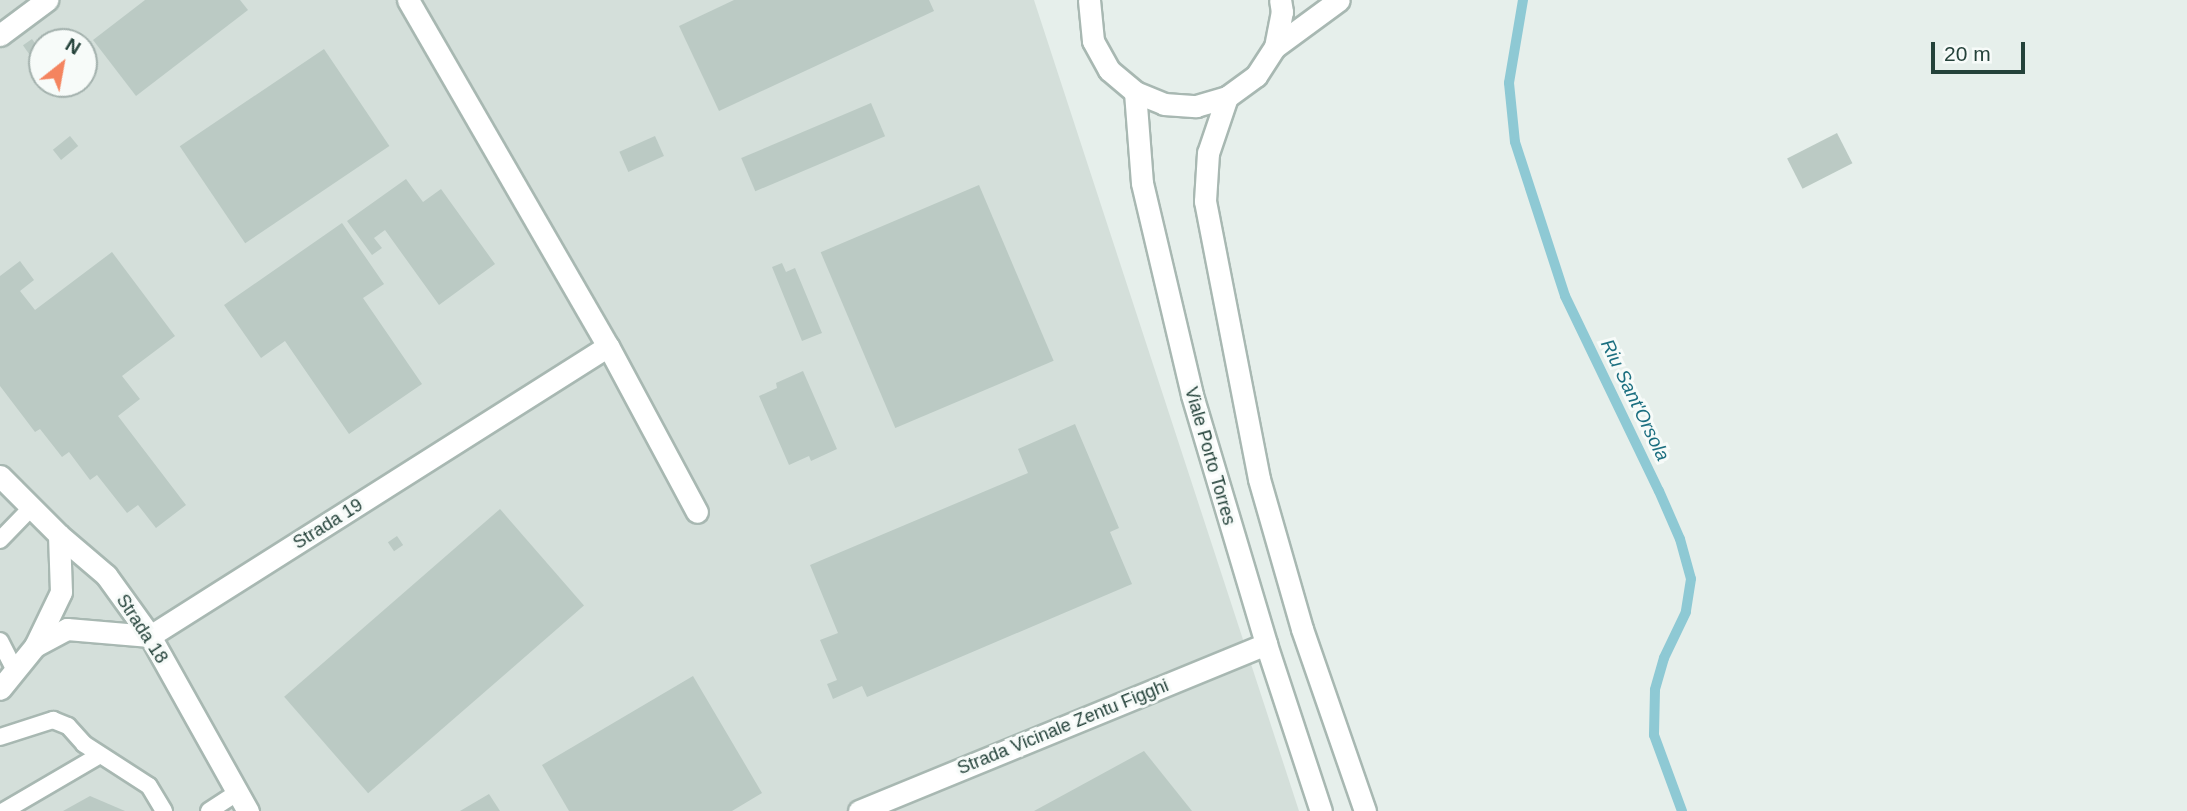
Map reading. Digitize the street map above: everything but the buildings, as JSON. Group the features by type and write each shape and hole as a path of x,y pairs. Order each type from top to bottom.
{"street":[{"path":"0,35 47,0"},
{"path":"408,0 608,346 697,512"},
{"path":"1089,0 1093,41 1109,70 1135,92 1164,104 1196,106 1227,97 1256,76 1275,47 1339,0"},
{"path":"1275,47 1282,12 1280,0"},
{"name":"Viale Porto Torres","path":"1135,92 1142,183 1192,395 1266,644 1321,811"},
{"path":"1227,97 1208,153 1205,201 1259,479 1302,629 1365,811"},
{"name":"Strada 19","path":"150,636 608,346"},
{"name":"Strada 18","path":"0,476 60,535 106,575 150,636 243,802"},
{"path":"0,689 35,646 61,592 60,535"},
{"path":"35,646 67,629 150,636"},
{"name":"Strada Vicinale Zentu Figghi","path":"859,811 1266,644"}],"lane":[{"path":"0,540 33,506"},
{"path":"0,641 15,670"},
{"path":"0,737 53,720 68,726 84,744 149,786 164,811"},
{"path":"4,811 100,755"},
{"path":"209,811 243,802"}],"shaded area":[{"path":"0,0 1034,0 1299,811 0,811"}],"waterway":[{"name":"Riu Sant'Orsola","path":"1523,0 1509,83 1515,142 1565,296 1659,491 1680,539 1691,579 1686,612 1664,658 1655,690 1654,735 1682,811"}]}
